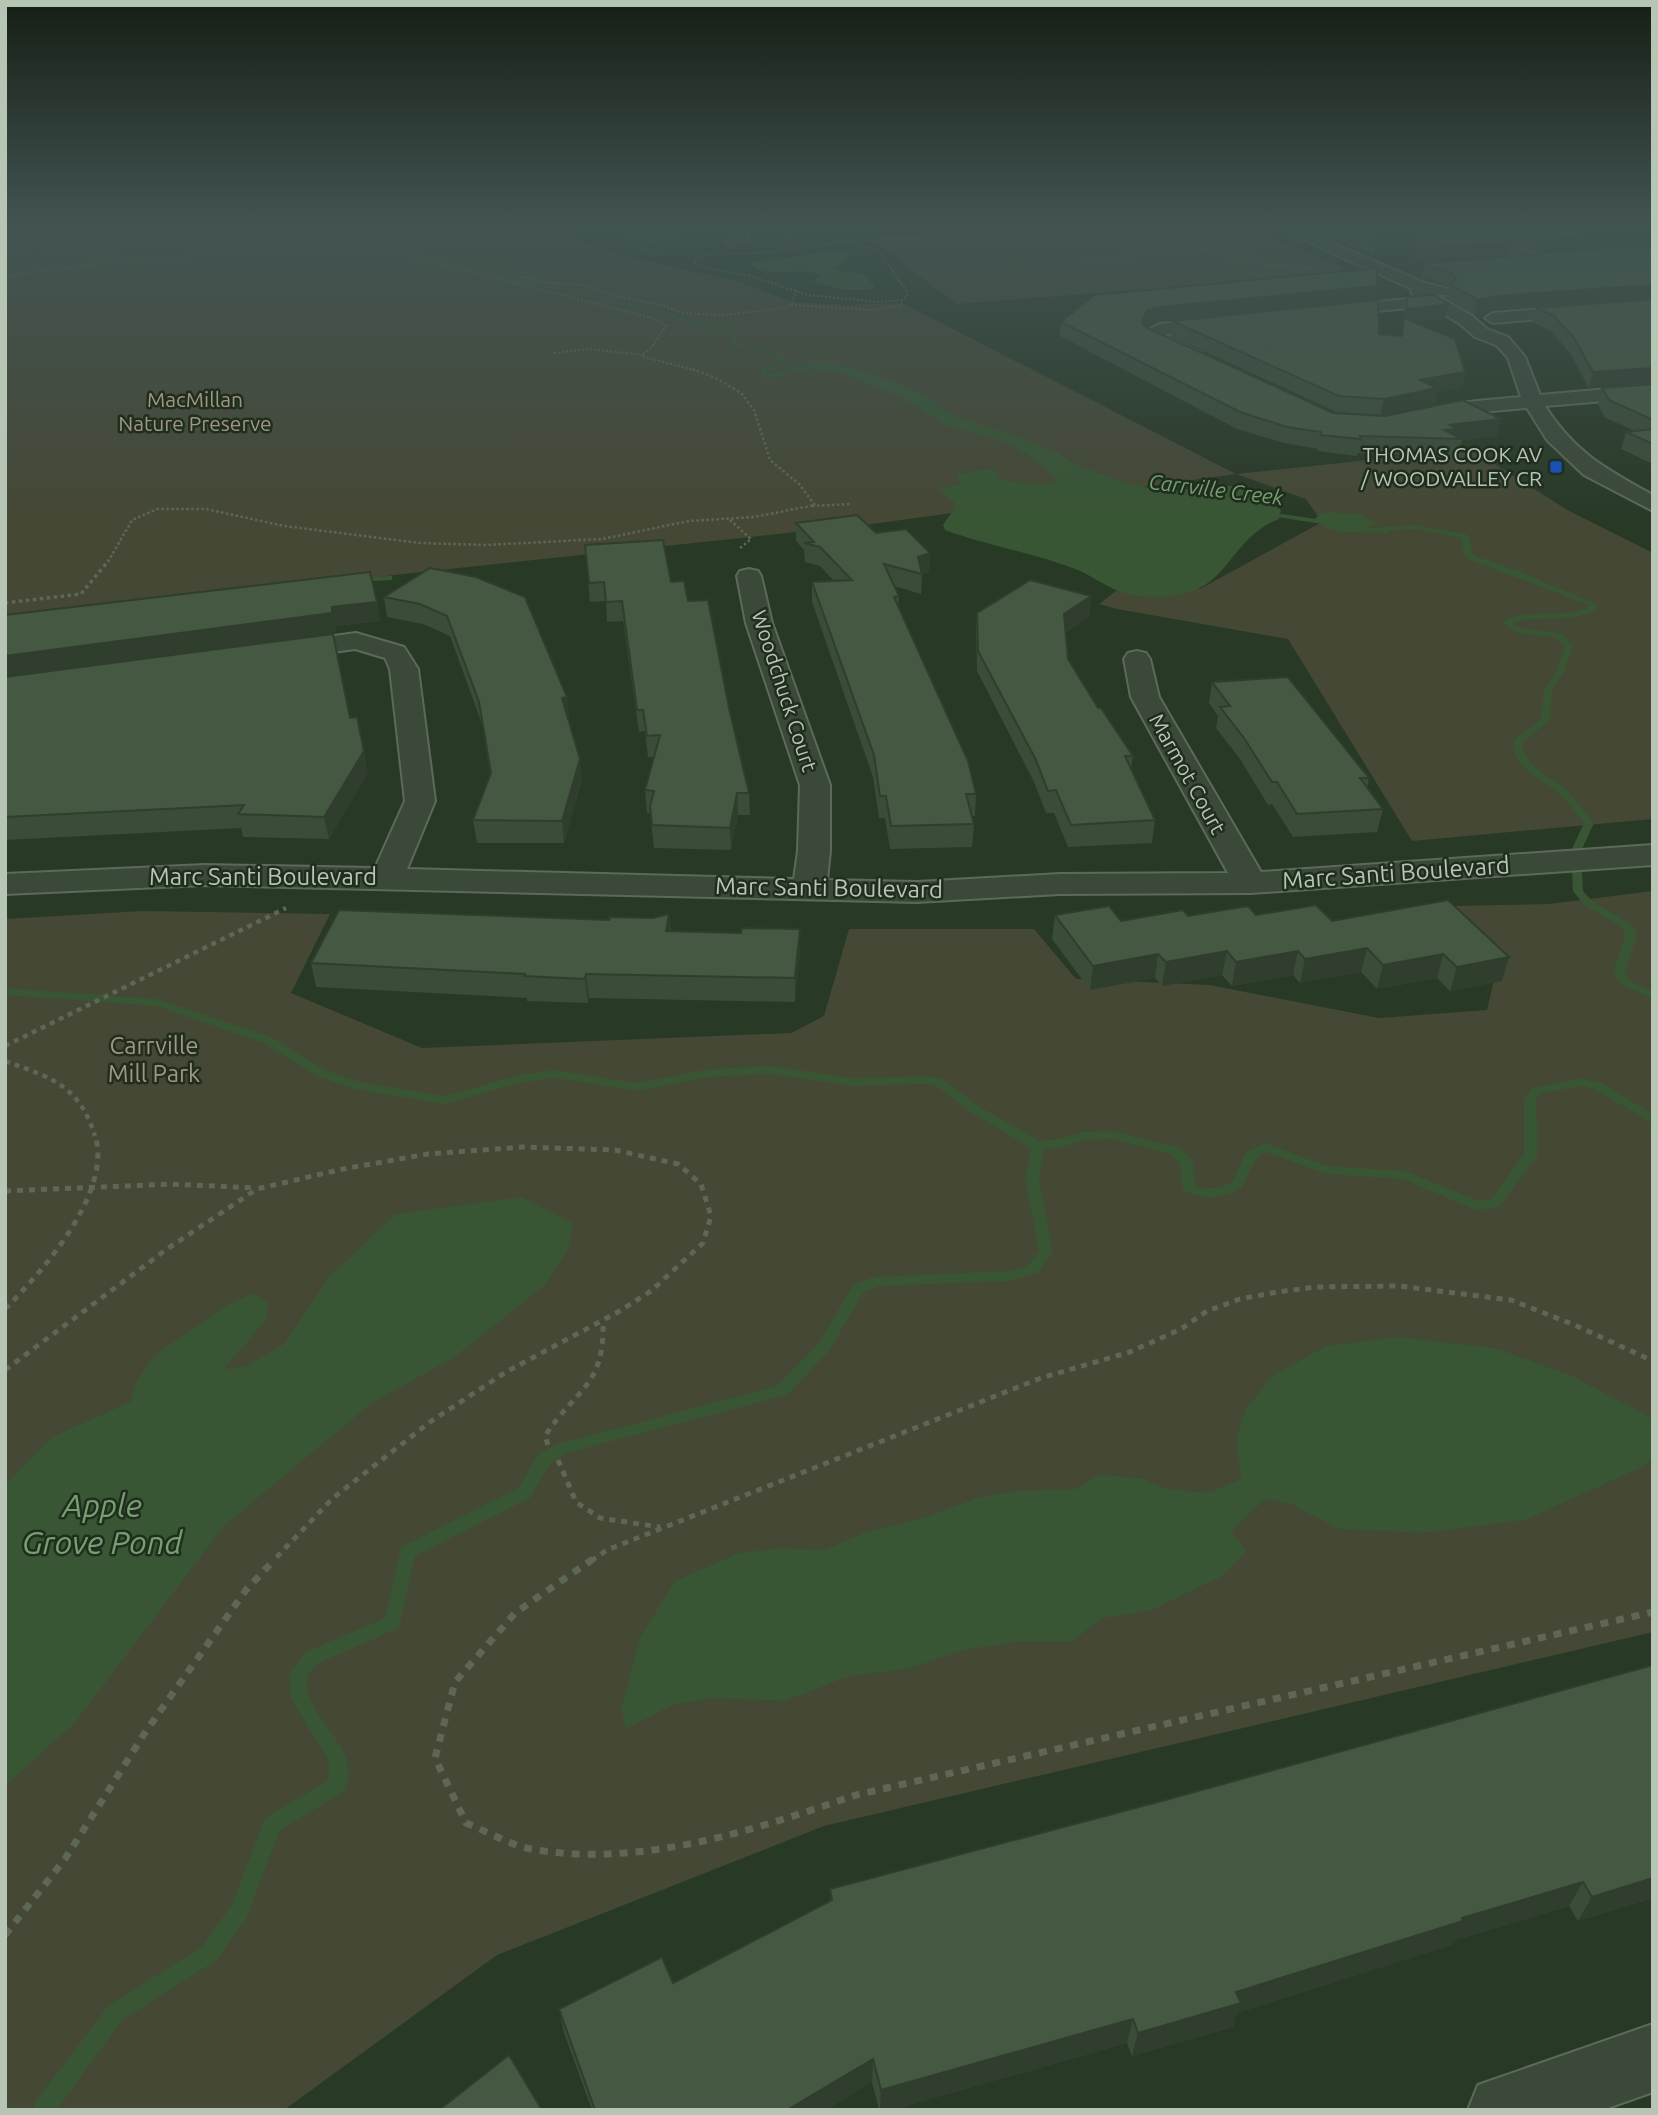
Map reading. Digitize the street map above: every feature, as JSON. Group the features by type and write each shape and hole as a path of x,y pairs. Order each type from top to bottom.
{"street":[{"path":"1206,362 1156,339 1152,333 1160,329 1221,323"},
{"path":"1469,323 1481,333 1502,341 1516,357 1534,402 1554,436 1568,450 1625,490 1653,504"},
{"path":"1498,323 1510,334 1502,341"},
{"path":"1407,419 1459,408 1653,391"},
{"path":"1625,490 1653,486"},
{"name":"Woodchuck Court","path":"749,576 759,623 815,785 814,850 809,889"},
{"path":"261,654 356,641 395,653 404,669 420,802 387,877"},
{"name":"Marmot Court","path":"1137,659 1145,697 1223,839 1251,883"},
{"name":"Marc Santi Boulevard","path":"5,884 205,875 387,877 917,892 1060,884 1251,883 1653,855"},
{"path":"1503,2110 1653,2058"}],"path":[{"path":"643,355 666,326 663,323"},
{"path":"554,353 588,349 643,355 644,358 713,377 730,385 751,405 769,459 807,493 816,505 811,506"},
{"path":"5,603 80,594 111,558 132,520 157,509 206,509 284,526 420,543 486,545 602,539 677,523 754,517 811,506 850,504"},
{"path":"5,1045 293,905"},
{"path":"5,1061 63,1084 89,1112 99,1138 98,1163 91,1189 72,1226 47,1265 5,1309"},
{"path":"5,1191 170,1184 257,1189 428,1154 523,1147 615,1150 678,1164 701,1184 712,1216 703,1243 650,1291 603,1320 506,1372 441,1415 333,1498 246,1590 146,1731 65,1859 5,1936"},
{"path":"5,1370 167,1249 257,1189"},
{"path":"1653,1361 1601,1335 1513,1300 1416,1288 1326,1285 1261,1294 1205,1311 1183,1328 1127,1353 1083,1369 1041,1378 607,1550 515,1613 455,1682 435,1758 466,1823 533,1849 585,1854 646,1850 754,1830 856,1796 1653,1612"},
{"path":"548,1445 545,1436 554,1420 585,1391 597,1371 605,1350 603,1320"},
{"path":"558,1460 576,1502 600,1518 663,1527"}],"green space":[{"name":"MacMillan Nature Preserve","path":"5,323 940,323 1236,474 872,524 403,574 5,623"},
{"path":"1471,449 1569,511 1653,553 1653,819 1412,841 1288,639 1099,604 1129,581 1200,589 1322,522 1306,499 1236,474"},
{"name":"Carrville Mill Park","path":"1653,891 1653,1632 824,1826 497,1955 284,2110 5,2110 5,919 143,911 330,914 291,993 422,1048 791,1033 824,1016 849,929 1034,929 1076,979 1209,985 1379,1018 1487,1010 1495,976 1452,906 1549,904"}],"water":[{"path":"800,364 841,364 887,379 922,394 958,418 1020,437 1058,453 1075,464 1125,483 1169,492 1199,487 1233,486 1255,493 1281,510 1279,519 1254,534 1220,573 1200,588 1161,597 1121,592 1062,564 945,530 943,525 956,506 953,500 937,490 960,484 956,477 959,474 988,469 995,470 999,479 1036,485 1053,483 1056,478 1030,456 1004,442 943,424 900,397 838,372 812,369 796,372 784,368"},
{"path":"1328,512 1361,515 1376,523 1367,528 1390,530 1387,533 1329,529 1315,519 1319,514"},
{"name":"Apple Grove Pond","path":"522,1197 573,1223 568,1250 545,1285 453,1358 372,1403 224,1526 74,1724 5,1786 5,1484 52,1437 130,1402 137,1380 156,1354 227,1305 254,1293 268,1303 267,1319 224,1369 244,1367 284,1344 329,1277 395,1214"},
{"path":"1396,1337 1496,1348 1572,1376 1653,1418 1653,1458 1642,1467 1525,1520 1423,1533 1339,1529 1291,1504 1265,1499 1231,1532 1247,1551 1222,1576 1150,1611 1102,1618 1073,1641 1023,1641 964,1650 910,1668 847,1677 785,1701 710,1698 673,1705 626,1729 621,1709 640,1637 675,1581 739,1553 782,1548 825,1550 863,1533 923,1518 974,1499 1015,1491 1076,1489 1100,1474 1144,1479 1163,1488 1194,1492 1213,1491 1241,1479 1236,1439 1245,1410 1272,1376 1326,1346"}],"building":[{"path":"1062,323 1142,323 1147,328 1333,413 1385,416 1463,400 1501,419 1450,425 1457,429 1444,430 1462,439 1360,436 1361,439 1321,435 1321,432 1287,427 1240,412"},
{"path":"1176,323 1379,323 1379,334 1402,336 1403,323 1415,323 1455,339 1465,372 1420,380 1437,388 1384,399 1339,396"},
{"path":"1560,323 1653,323 1653,368 1593,372 1574,338"},
{"path":"1653,384 1653,420 1609,400 1602,388"},
{"path":"1653,429 1653,444 1626,432"},
{"path":"857,515 876,533 906,529 930,553 918,557 922,574 884,564 899,596 894,597 968,761 976,794 966,794 974,824 891,826 886,796 880,796 874,755 812,582 852,580 820,547 804,543 814,542 796,523"},
{"path":"663,540 671,582 684,581 688,601 708,600 749,793 737,793 730,828 652,825 650,806 654,791 645,790 660,735 647,736 643,710 637,710 622,601 606,602 604,582 589,583 585,545"},
{"path":"430,568 476,577 525,597 567,697 562,698 580,759 562,821 473,820 491,773 479,702 447,616 420,604 384,597"},
{"path":"370,572 377,602 332,607 332,613 5,656 5,615"},
{"path":"1030,580 1091,596 1064,614 1068,659 1098,708 1101,708 1133,756 1125,756 1155,820 1071,825 1056,790 1048,791 1036,760 978,651 977,613"},
{"path":"333,634 350,718 357,717 364,751 324,817 238,814 244,805 5,817 5,677"},
{"path":"1288,677 1369,778 1360,778 1383,809 1297,814 1277,782 1272,782 1220,707 1230,706 1212,682"},
{"path":"1448,900 1509,957 1457,967 1443,954 1383,965 1367,948 1305,959 1298,951 1236,962 1227,951 1166,962 1158,954 1093,966 1055,915 1109,906 1121,921 1183,910 1188,916 1248,906 1256,915 1316,905 1332,921"},
{"path":"339,910 609,920 610,917 653,918 669,914 666,931 741,933 742,928 800,929 795,978 586,974 585,979 311,963"},
{"path":"1653,1665 1653,1878 1592,1897 1583,1882 1462,1918 1463,1921 1236,1992 1241,2003 1138,2033 1133,2019 881,2090 873,2059 787,2110 595,2110 559,2009 662,1957 673,1983 832,1900 830,1889 1169,1799"},
{"path":"509,2055 542,2110 439,2110"}],"waterway":[{"name":"Carrville Creek","path":"698,323 737,334 731,344 765,349 784,358 784,361 763,371 764,376 775,376 805,368"},
{"name":"Carrville Creek","path":"1264,513 1329,523"},
{"name":"Carrville Creek","path":"1364,530 1416,527 1463,536 1466,538 1468,555 1473,558 1592,604 1593,608 1574,616 1518,618 1506,622 1518,630 1560,636 1569,647 1561,670 1548,690 1545,720 1517,742 1518,752 1527,766 1564,793 1589,823 1576,851 1578,891 1589,904 1628,926 1631,936 1619,972 1625,982 1653,996"},
{"path":"357,580 389,578"},
{"path":"5,991 157,1003 267,1040 323,1074 358,1086 444,1100 524,1078 555,1074 637,1087 710,1073 770,1070 853,1082 928,1080 939,1082 973,1108 1038,1146"},
{"path":"1038,1146 1062,1143 1082,1136 1113,1135 1175,1151 1186,1161 1188,1187 1202,1193 1221,1193 1237,1185 1251,1155 1265,1147 1326,1170 1405,1175 1476,1205 1494,1204 1531,1155 1530,1100 1536,1091 1580,1082 1598,1086 1653,1120"},
{"path":"43,2110 115,2013 210,1953 240,1910 272,1825 338,1785 338,1759 300,1699 298,1674 311,1658 393,1623 407,1552 524,1493 545,1458 563,1448 782,1391 824,1347 858,1289 878,1281 1009,1276 1033,1269 1046,1252 1032,1179 1038,1146"}],"place":[{"name":"THOMAS COOK AV / WOODVALLEY CR","path":"1556,467"}]}
